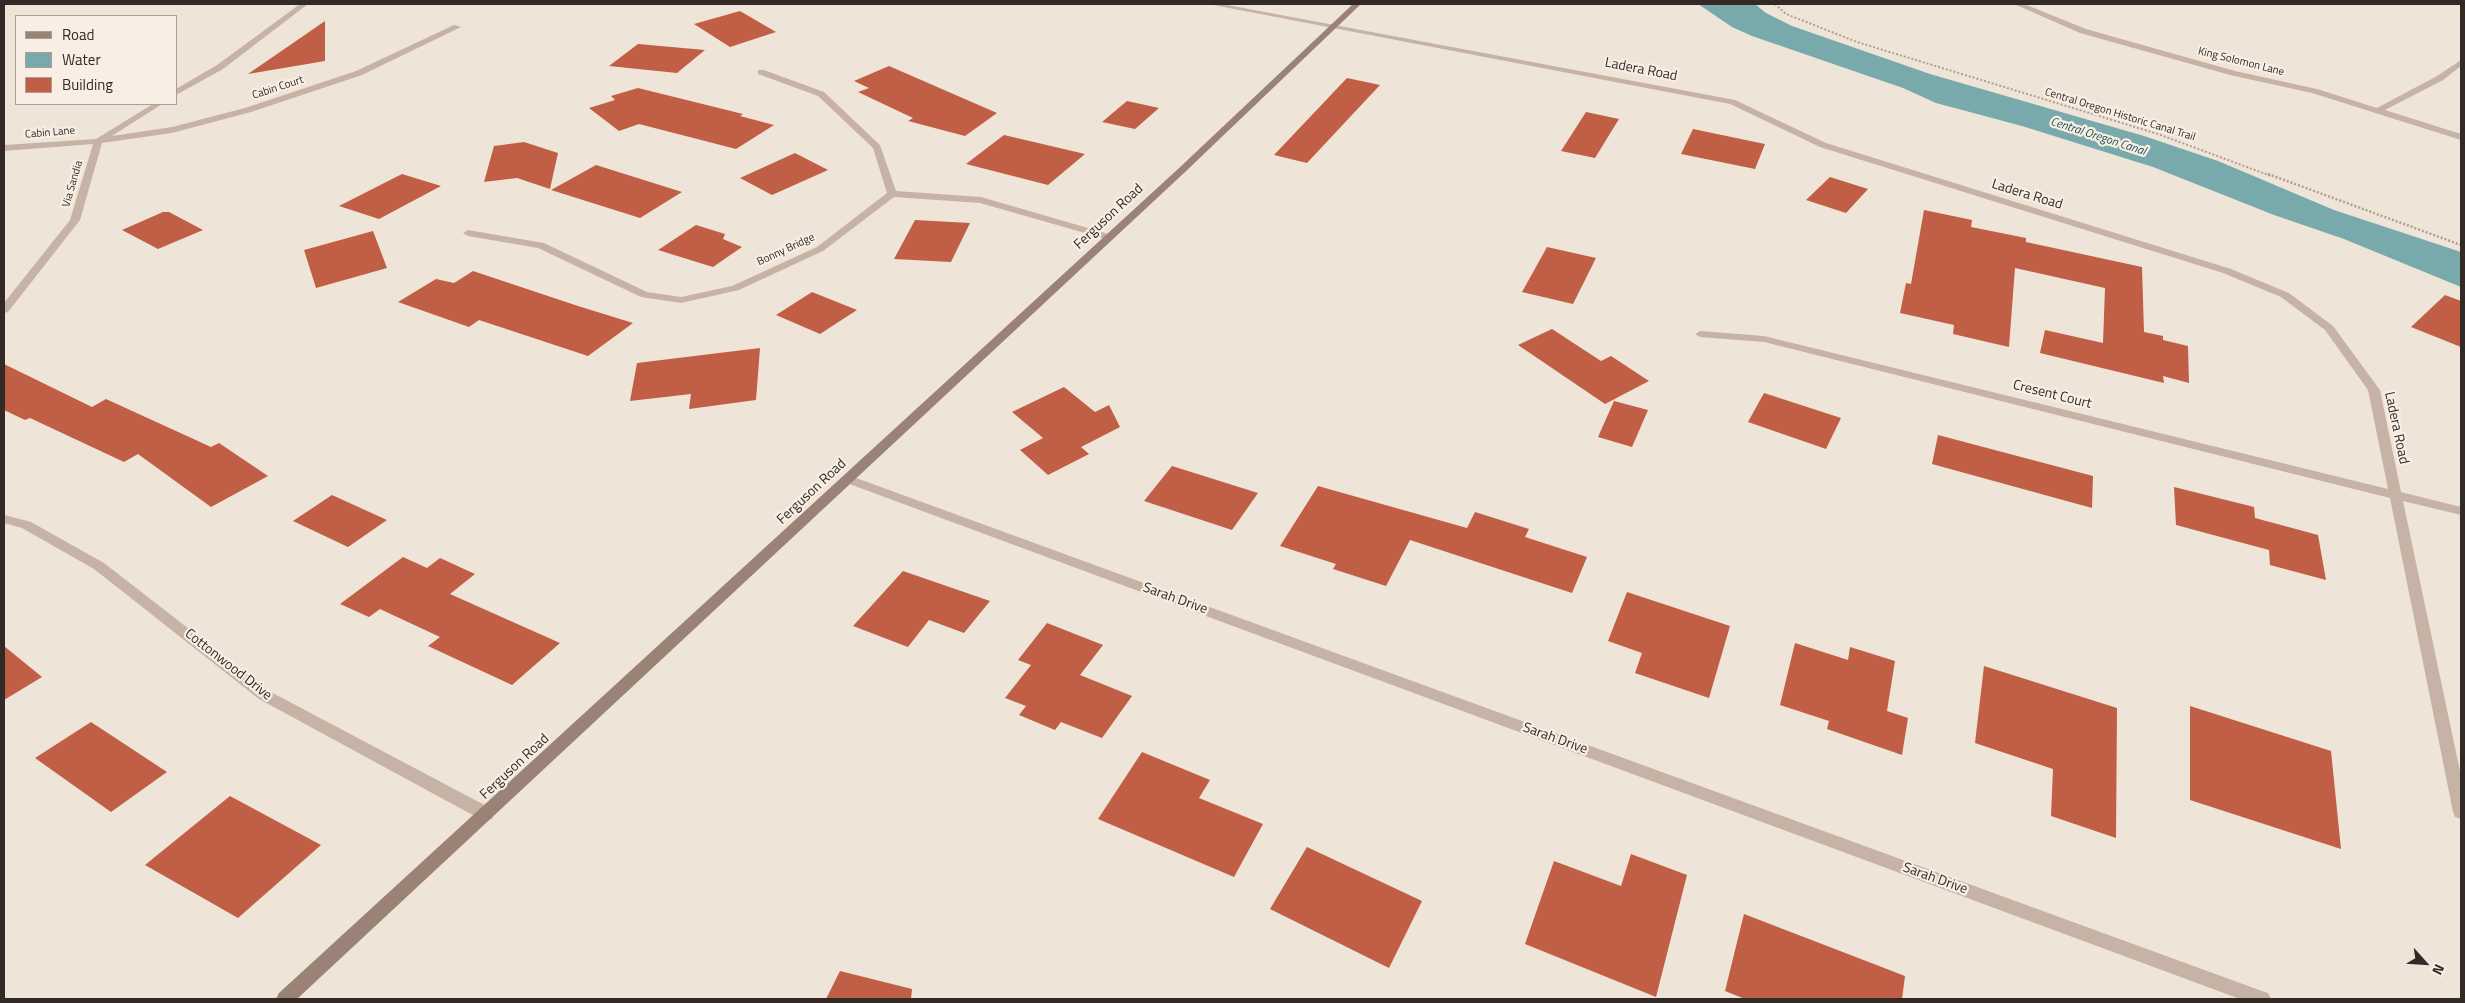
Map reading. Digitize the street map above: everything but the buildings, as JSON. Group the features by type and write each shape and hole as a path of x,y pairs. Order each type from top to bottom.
{"street":[{"path":"178,92 220,68 304,4"},
{"name":"Ladera Road","path":"1212,4 1732,102 1823,145 2227,271 2285,295 2329,328 2374,390 2461,812"},
{"name":"Ferguson Road","path":"285,999 1109,237 1357,4"},
{"name":"King Solomon Lane","path":"2018,4 2082,31 2233,73 2314,91 2461,137"},
{"name":"Cabin Court","path":"98,141 172,130 248,110 359,73 457,27"},
{"path":"2379,110 2440,78 2461,62"},
{"path":"760,72 821,94 877,146 892,194 981,200 1109,237"},
{"path":"98,141 156,105"},
{"name":"Cabin Lane","path":"4,148 98,141"},
{"name":"Via Sandia","path":"4,310 75,220 98,141"},
{"name":"Bonny Bridge","path":"468,233 541,245 645,295 681,300 734,288 820,249 892,194"},
{"name":"Cresent Court","path":"1700,334 1764,339 2461,511"},
{"name":"Sarah Drive","path":"848,479 2262,999"},
{"name":"Cottonwood Drive","path":"4,519 26,525 99,566 264,696 486,814"}],"path":[{"name":"Central Oregon Historic Canal Trail","path":"1775,4 1786,14 1858,42 2158,134 2461,245"}],"water":[{"name":"Central Oregon Canal","path":"1698,4 1755,4 1766,13 1792,26 1930,74 2144,136 2218,161 2334,210 2461,252 2461,287 2344,239 2274,215 2153,167 2022,126 1936,103 1903,88 1752,36 1732,27"}]}
